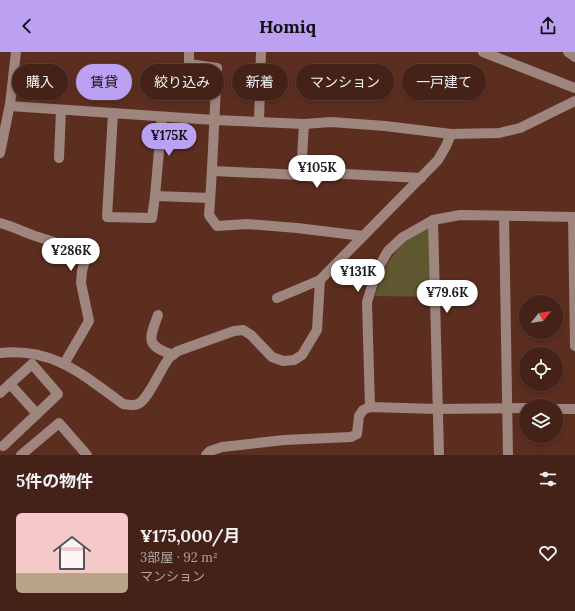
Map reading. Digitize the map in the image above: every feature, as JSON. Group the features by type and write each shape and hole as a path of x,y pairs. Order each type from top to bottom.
{"street":[{"path":"0,153 10,105 16,52"},
{"path":"189,52 189,64 217,68 213,171 209,215 217,226 247,224 363,236"},
{"path":"259,122 261,52"},
{"path":"483,52 575,88"},
{"path":"568,52 575,57"},
{"path":"0,101 10,105 61,110 304,124 332,122 385,126 451,134 499,133 520,128 575,100"},
{"path":"59,158 61,110"},
{"path":"113,113 107,217 152,218 162,116"},
{"path":"301,175 304,124"},
{"path":"277,298 320,280 438,160 451,134"},
{"path":"213,171 301,175 318,178 327,173 421,178"},
{"path":"155,196 210,198"},
{"path":"370,407 367,302 377,270 388,251 403,237 434,220 460,215 574,217 575,346"},
{"path":"504,216 508,455"},
{"path":"434,220 439,455"},
{"path":"0,223 12,226 28,234 64,246 86,256 82,270 81,283 89,321 64,364"},
{"path":"0,353 33,353 50,357 71,367 123,404 132,406 140,403 165,364 178,351 234,331 243,330 251,335 272,357 283,361 294,360 302,355 317,330 320,280"},
{"path":"158,315 151,335 151,341 159,350 173,355"},
{"path":"0,393 32,364 58,394 3,446"},
{"path":"10,384 37,414"},
{"path":"206,455 210,451 222,447 284,440 351,437 357,434 359,416 363,410 370,407 438,409 519,408"},
{"path":"563,409 575,409"},
{"path":"21,455 58,423 88,455"}],"shaded area":[{"path":"426,227 430,228 432,297 375,296 383,273 393,256 406,242"}]}
